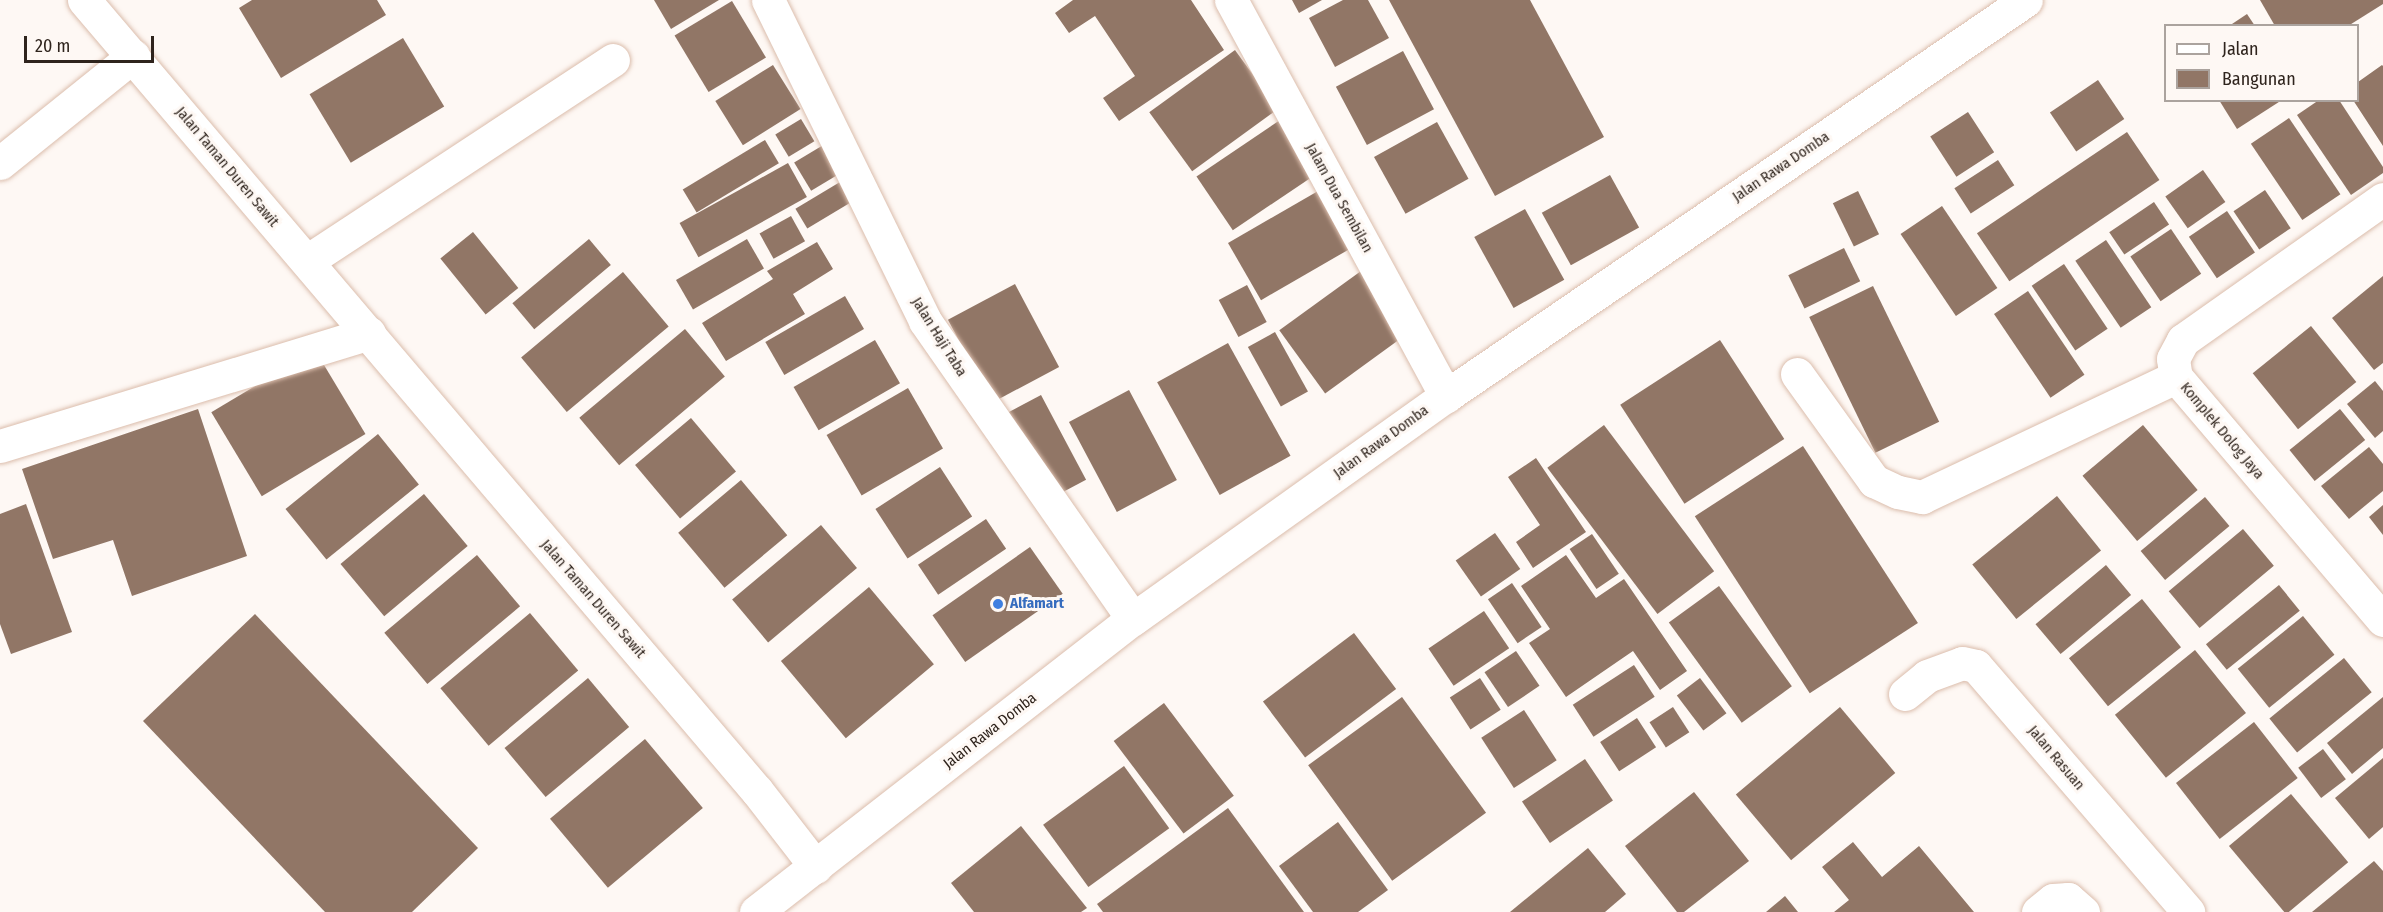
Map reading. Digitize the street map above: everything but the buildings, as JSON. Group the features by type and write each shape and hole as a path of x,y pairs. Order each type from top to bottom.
{"street":[{"name":"Jalan Taman Duren Sawit","path":"84,0 757,791 816,867"},
{"name":"Jalan Haji Taba","path":"768,0 925,321 1133,619"},
{"name":"Jalam Dua Sembilan","path":"1231,0 1446,396"},
{"name":"Jalan Rawa Domba","path":"756,912 1133,619 1446,396 2026,0"},
{"path":"0,163 133,56"},
{"path":"308,261 613,60"},
{"name":"Komplek Dolog Jaya","path":"2383,199 2183,340 2173,359 2176,376 2383,620"},
{"path":"0,446 369,333"},
{"path":"1797,374 1874,481 1898,492 1923,497 2176,376"},
{"name":"Jalan Rasuan","path":"1905,694 1927,676 1962,663 1976,666 2188,912"},
{"path":"2045,906 2068,899 2083,912"}],"place":[{"name":"Alfamart","path":"998,604"}]}
